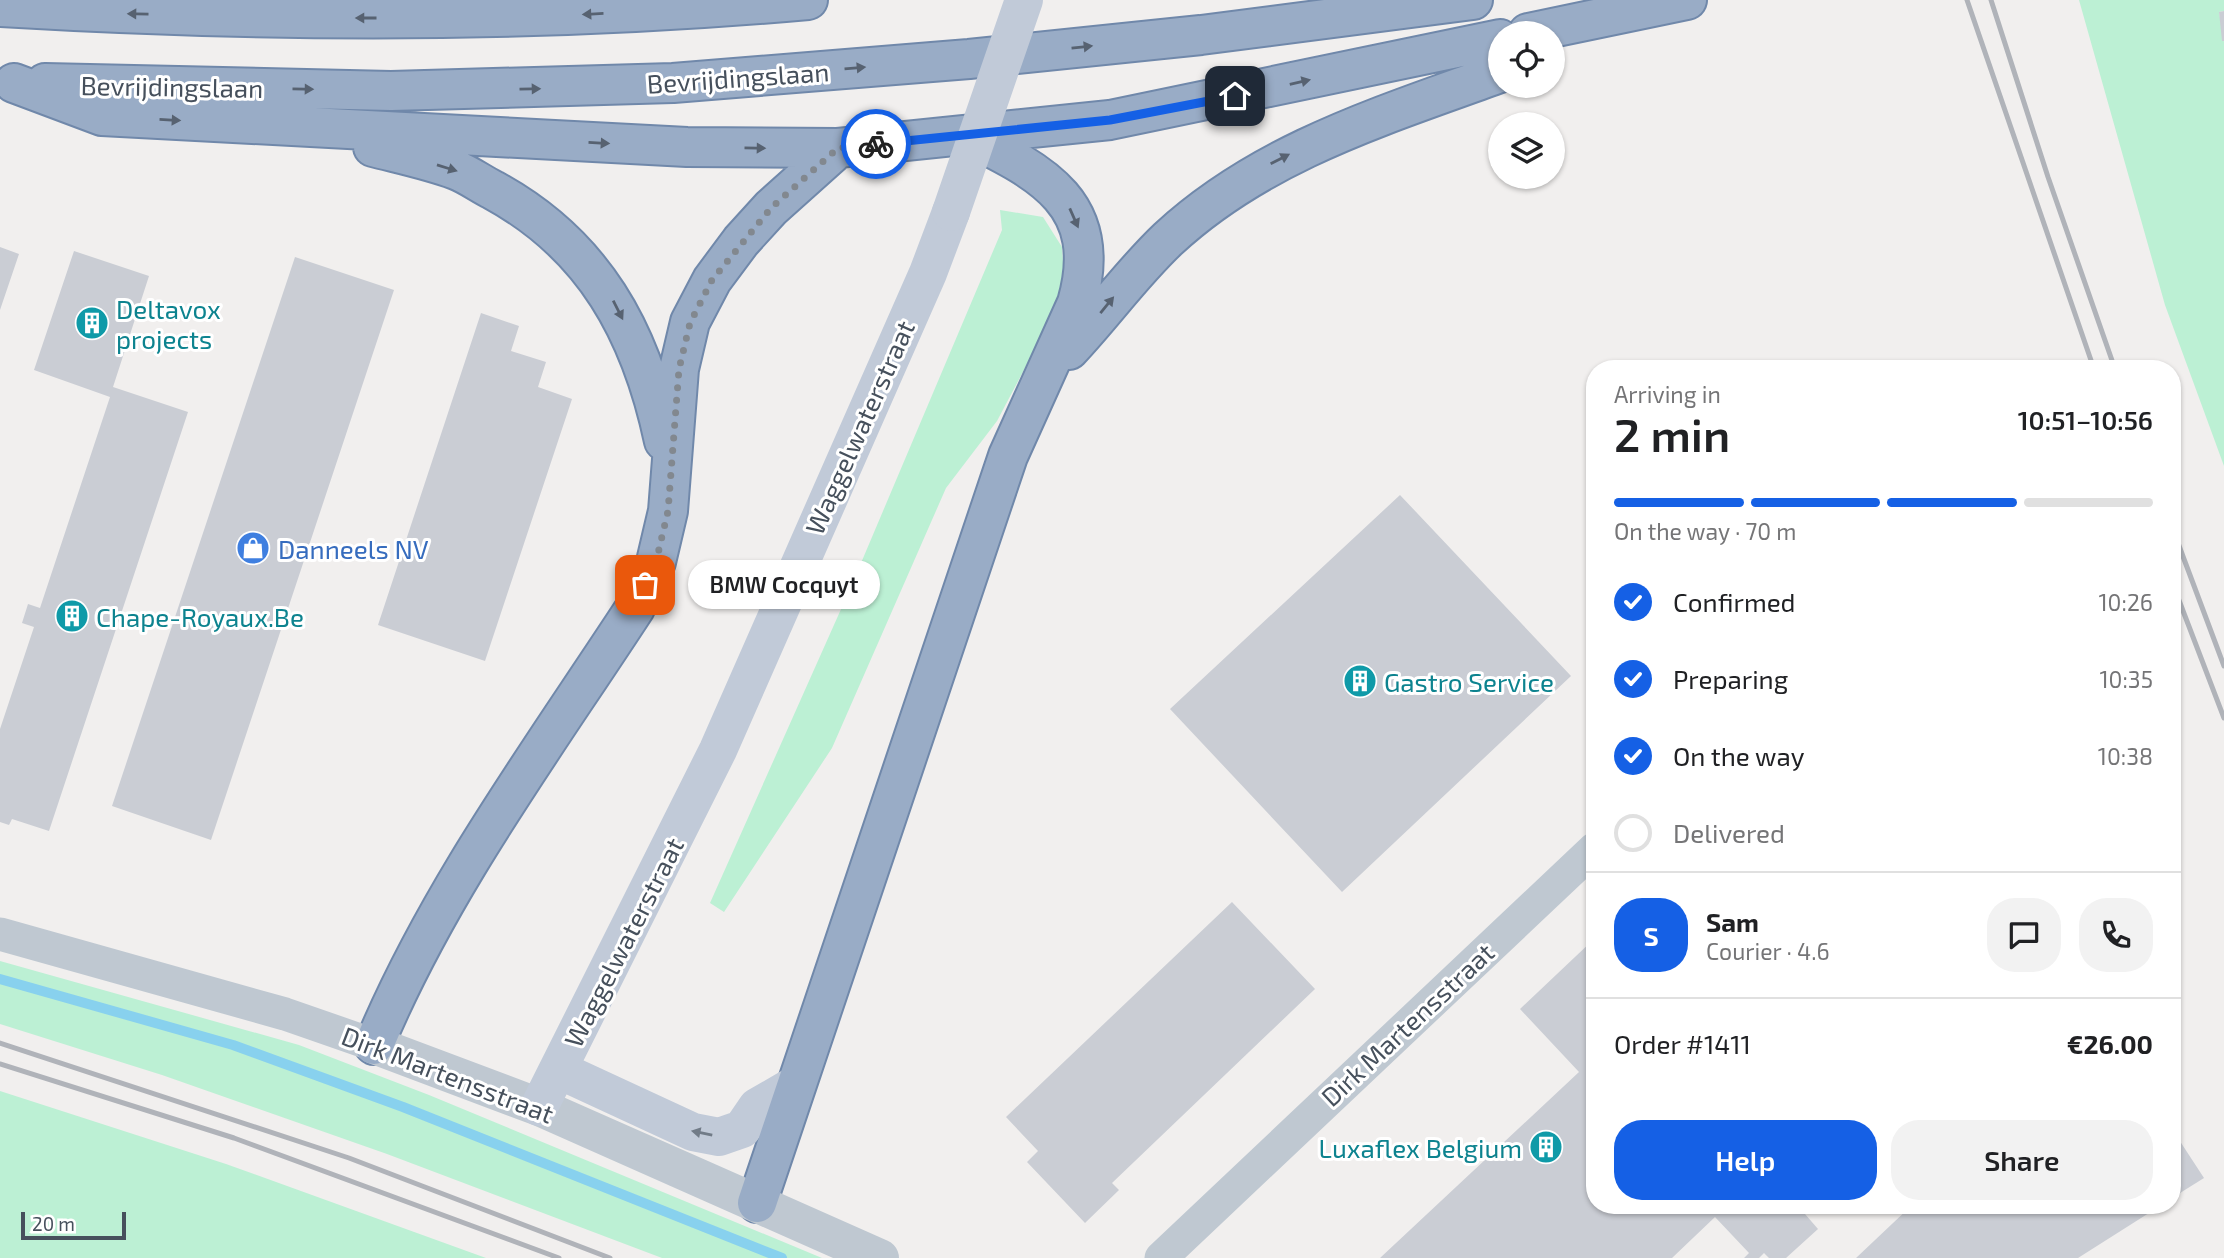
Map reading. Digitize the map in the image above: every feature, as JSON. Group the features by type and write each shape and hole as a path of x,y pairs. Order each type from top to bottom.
{"highway":[{"path":"0,7 123,14 368,18 540,17 808,0"},
{"name":"Bevrijdingslaan","path":"7,82 391,91 673,83 1119,43 1473,0"},
{"path":"1565,25 1681,1"},
{"path":"1565,49 1645,19 1681,1"},
{"path":"7,82 102,116 687,147 838,148 1110,120 1488,41"},
{"path":"1045,374 1160,248 1218,198 1274,162 1345,129 1488,77"},
{"path":"311,129 457,170 516,202 565,240 609,293 640,354 659,416 670,469"},
{"path":"757,1203 794,1085 1008,456 1084,279 1084,240 1067,201 1030,167 967,135"},
{"path":"374,1045 392,1005 462,876 635,608 656,562 668,511 679,369 690,323 712,280 771,208 838,148"}],"main road":[{"name":"Waggelwaterstraat","path":"539,1107 718,750 928,273 1024,0"},
{"path":"559,1070 694,1132 719,1137 742,1129 757,1107 794,1085"}],"street":[{"name":"Dirk Martensstraat","path":"1161,1258 1586,857"},
{"name":"Dirk Martensstraat","path":"0,934 285,1014 374,1045 539,1107 880,1258"}],"green space":[{"path":"2079,0 2224,0 2224,11 2219,12 2224,42 2224,466 2165,305"},
{"path":"1000,210 1043,217 1062,247 1065,292 997,421 946,488 832,748 724,912 710,903 850,589 1002,230"},
{"path":"0,961 299,1045 429,1095 822,1258 662,1258 387,1154 162,1075 0,1024"},
{"path":"0,1091 226,1164 486,1258 0,1258"}],"building":[{"path":"2224,11 2224,41 2222,41 2219,12"},
{"path":"0,247 19,254 0,310"},
{"name":"Chape-Royaux.Be","path":"74,251 149,276 113,387 188,412 49,831 12,819 9,825 0,822 0,729 34,627 22,623 28,604 40,608 110,397 34,370"},
{"name":"Danneels NV","path":"295,257 394,290 211,840 112,806"},
{"path":"481,313 519,326 511,351 546,362 538,387 572,399 485,661 378,625"},
{"name":"Gastro Service","path":"1400,495 1571,676 1342,892 1170,709"},
{"path":"1232,902 1315,989 1112,1183 1119,1190 1085,1223 1027,1162 1038,1151 1006,1117"},
{"name":"Luxaflex Belgium","path":"1586,947 1586,1214 1805,1214 1818,1229 1786,1258 1769,1258 1764,1253 1759,1258 1744,1258 1749,1253 1715,1217 1672,1258 1380,1258 1579,1072 1520,1009"},
{"path":"2181,1143 2204,1178 2181,1192"},
{"path":"1903,1214 2147,1214 2078,1258 1856,1258"}],"waterway":[{"path":"0,979 233,1045 403,1107 782,1258"}],"railway":[{"path":"1967,0 2091,360"},
{"path":"1991,0 2048,177 2112,360"},
{"path":"2181,551 2224,666"},
{"path":"2181,606 2224,718"},
{"path":"0,1043 349,1158 610,1258"},
{"path":"0,1064 234,1138 559,1258"}],"way so far":[{"path":"645,585 656,562 668,511 679,369 690,323 712,280 741,241 803,177 838,148 876,144"}],"place":[{"name":"Deltavox projects","path":"92,323"},
{"name":"Danneels NV","path":"253,548"},
{"name":"BMW Cocquyt","path":"645,585"},
{"name":"Chape-Royaux.Be","path":"72,616"},
{"name":"Gastro Service","path":"1360,681"},
{"name":"Luxaflex Belgium","path":"1546,1147"}],"route":[{"path":"876,144 1110,120 1235,96"}]}
